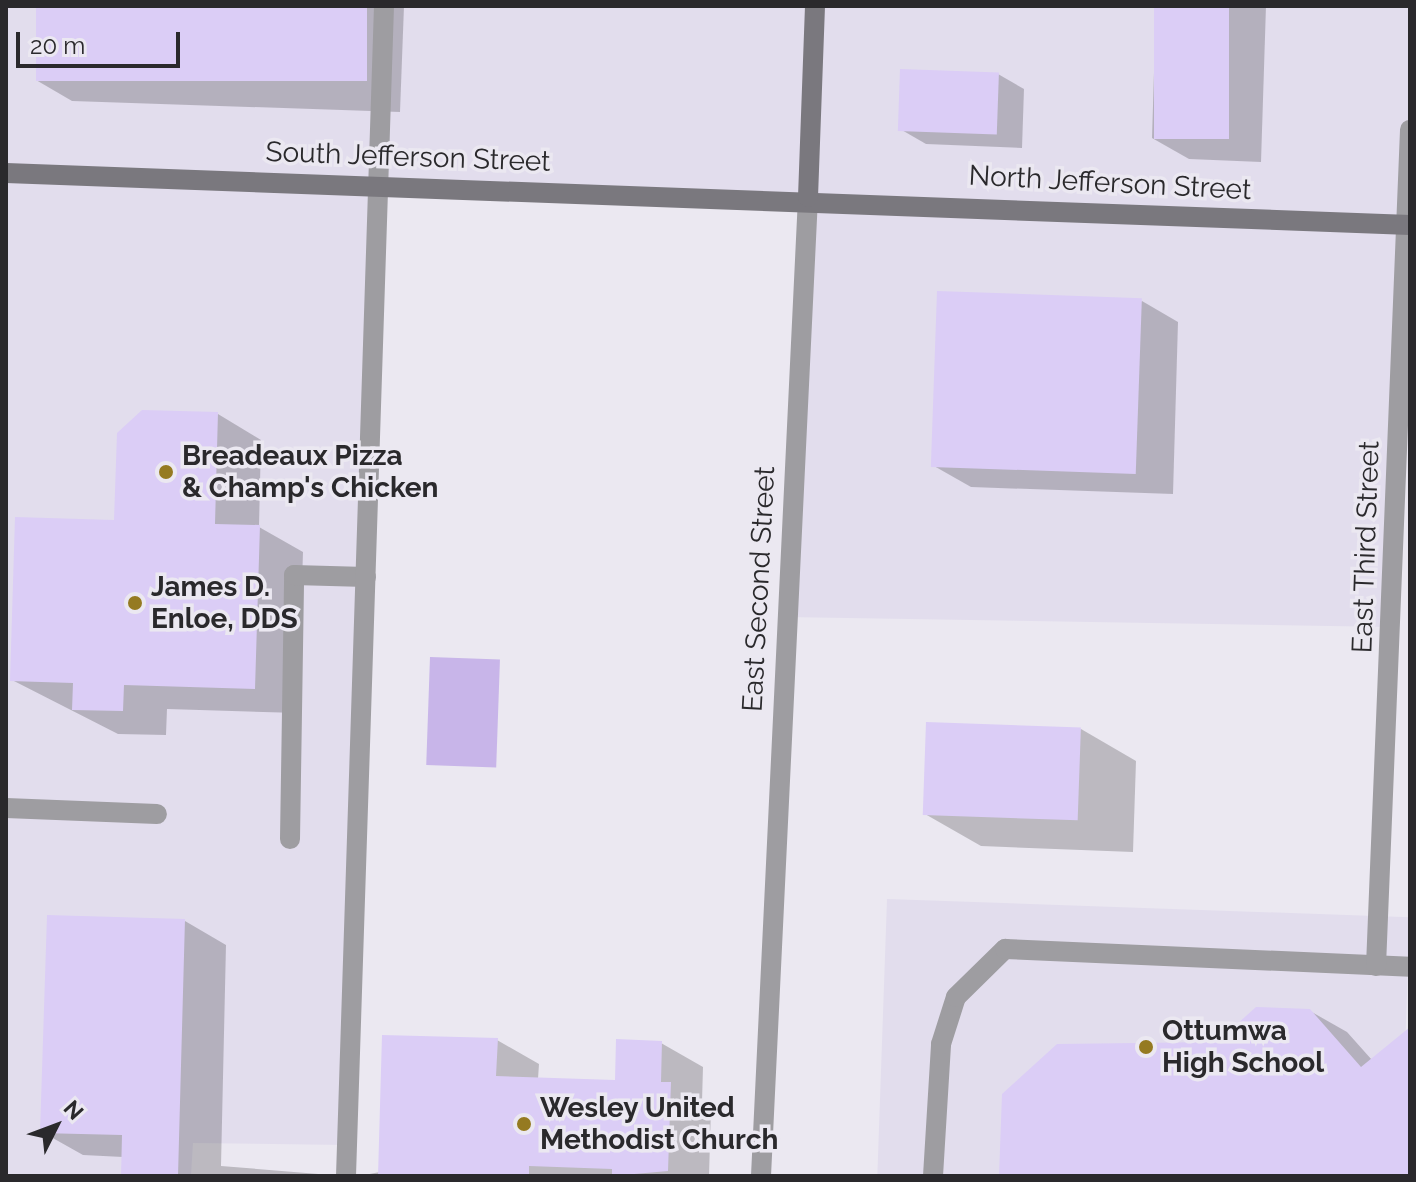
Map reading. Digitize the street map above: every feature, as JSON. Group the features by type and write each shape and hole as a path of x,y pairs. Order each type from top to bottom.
{"main road":[{"name":"East Second Street","path":"808,197 815,6"},
{"name":"South Jefferson Street","path":"6,173 808,197"},
{"name":"North Jefferson Street","path":"808,197 1408,224"}],"street":[{"path":"346,1176 384,6"},
{"name":"East Third Street","path":"1376,966 1410,130"},
{"name":"East Second Street","path":"761,1176 808,197"},
{"path":"290,839 294,575 366,577"},
{"path":"6,808 157,814"},
{"path":"933,1176 941,1044 956,997 1005,949 1410,967"}],"shaded area":[{"path":"6,6 1410,6 1410,225 1391,627 785,617 808,197 379,184 347,1145 193,1143 191,1176 6,1176"},
{"path":"430,657 500,659 496,767 426,765"},
{"name":"Ottumwa High School","path":"887,899 1410,917 1401,1176 877,1176"}],"building":[{"path":"36,6 367,6 367,81 36,81"},
{"path":"1154,6 1229,6 1229,139 1154,139"},
{"path":"900,69 999,72 997,134 898,131"},
{"path":"937,291 1142,298 1136,474 931,467"},
{"name":"James D. Enloe, DDS","path":"142,410 218,412 215,524 260,525 255,689 124,685 123,711 72,710 73,683 10,681 15,517 114,520 117,433"},
{"path":"926,722 1081,727 1078,820 923,815"},
{"path":"47,915 185,919 178,1176 121,1176 122,1135 40,1133"},
{"path":"1256,1007 1310,1009 1361,1067 1410,1027 1410,1176 999,1176 1002,1094 1057,1044 1217,1042"},
{"name":"Wesley United Methodist Church","path":"382,1035 498,1038 496,1076 615,1080 616,1039 662,1041 661,1082 671,1082 668,1171 612,1176 612,1169 529,1166 529,1176 378,1176"}],"place":[{"name":"Breadeaux Pizza & Champ's Chicken","path":"166,472"},
{"name":"James D. Enloe, DDS","path":"135,603"},
{"name":"Ottumwa High School","path":"1146,1047"},
{"name":"Wesley United Methodist Church","path":"524,1124"}]}
